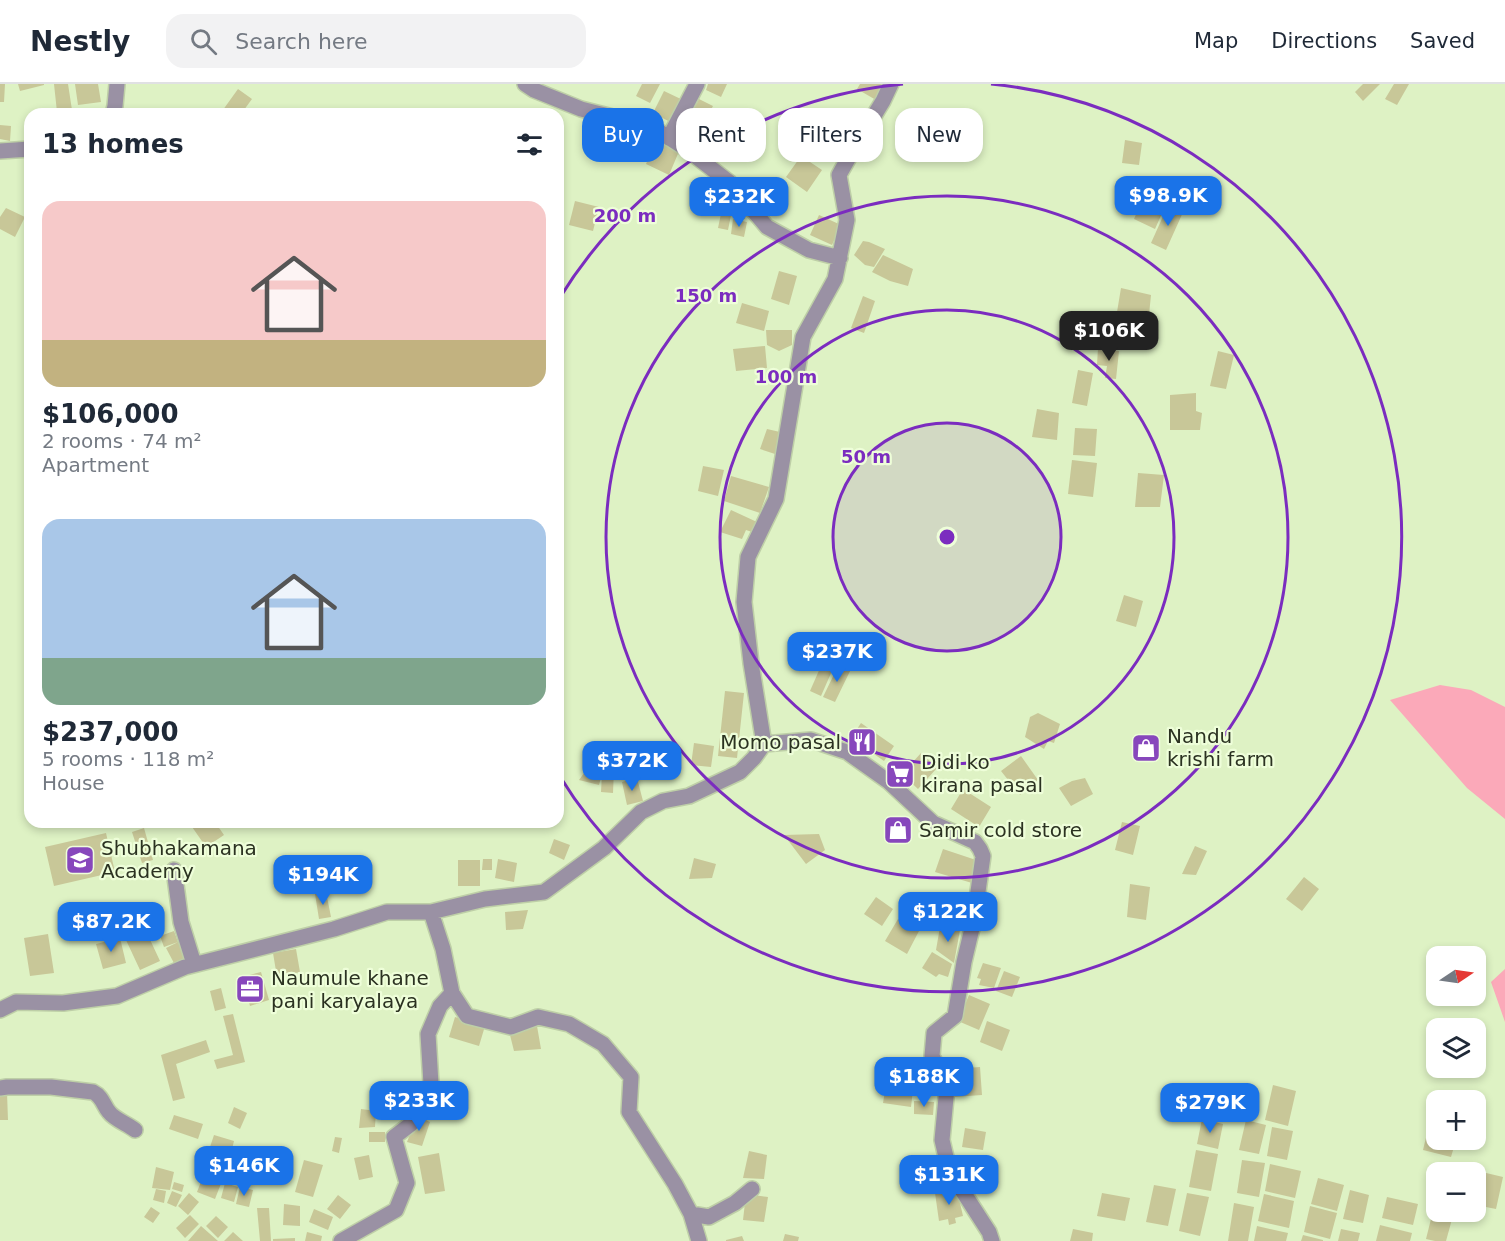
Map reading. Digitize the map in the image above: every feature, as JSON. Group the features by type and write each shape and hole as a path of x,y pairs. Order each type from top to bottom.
{"street":[{"path":"114,108 117,84"},
{"path":"525,84 534,90 581,109 652,127 685,148 729,182 766,227 809,250 840,258"},
{"path":"669,138 697,84"},
{"path":"765,744 754,683 744,602 748,557 776,499 803,337 835,279 847,220 839,175 884,101 891,84"},
{"path":"0,151 24,149"},
{"path":"0,1010 16,1002 63,1003 117,996 194,964 334,929 387,912 431,912 485,899 544,892 604,848 640,812 663,801 689,796 740,772 765,744 811,740 847,752 889,782 933,823 975,842 983,856 974,920 955,1016 934,1033 932,1056 947,1087 942,1140 949,1170 989,1232 992,1241"},
{"path":"174,870 181,922 194,964"},
{"path":"431,912 443,949 452,993 467,1017 511,1027 538,1017 568,1024 603,1044 631,1077 629,1112 675,1184 691,1214 699,1241"},
{"path":"341,1241 396,1210 407,1183 394,1137 411,1124 430,1084 428,1034 440,1006 452,993"},
{"path":"0,1088 51,1087 93,1092 99,1095 110,1114 135,1130"},
{"path":"691,1214 709,1217 735,1203 752,1189"}],"shaded area":[{"path":"1440,685 1471,690 1505,707 1505,819 1467,788 1390,700"},
{"path":"1505,969 1505,1022 1491,982"}],"building":[{"path":"0,84 5,84 4,102 0,102"},
{"path":"18,84 44,84 44,85 20,91"},
{"path":"54,84 68,84 72,108 57,108"},
{"path":"75,84 98,84 101,102 78,105"},
{"path":"642,84 660,84 650,103 636,96"},
{"path":"708,84 727,84 721,97 706,90"},
{"path":"860,84 884,84 876,100 857,89"},
{"path":"1363,84 1380,84 1363,101 1355,92"},
{"path":"1394,84 1409,84 1397,105 1385,99"},
{"path":"238,89 252,99 245,108 224,108"},
{"path":"664,91 685,101 682,108 676,108 674,124 664,119 664,108 656,108"},
{"path":"699,99 713,106 712,108 694,108"},
{"path":"0,125 11,126 10,141 0,139"},
{"path":"1125,140 1142,143 1139,165 1122,163"},
{"path":"664,142 676,147 676,158 669,175 646,164 647,162 664,162"},
{"path":"797,162 810,162 822,170 807,192 786,177"},
{"path":"1146,192 1167,202 1155,229 1134,219"},
{"path":"575,201 599,207 593,231 569,225"},
{"path":"1169,203 1184,210 1166,250 1151,243"},
{"path":"723,204 733,205 728,230 718,228"},
{"path":"734,206 746,206 745,219 733,218"},
{"path":"6,208 24,217 15,237 0,229 0,217"},
{"path":"819,215 841,225 832,245 810,235"},
{"path":"733,219 747,222 744,237 731,234"},
{"path":"863,241 885,249 874,267 865,265 854,255"},
{"path":"883,255 913,269 908,286 890,281 872,272"},
{"path":"779,271 797,276 789,305 771,299"},
{"path":"1121,288 1151,295 1148,325 1137,326 1134,334 1114,330"},
{"path":"863,296 875,301 864,333 851,328"},
{"path":"742,303 769,311 764,331 736,323"},
{"path":"766,330 792,330 792,345 779,351 767,345"},
{"path":"765,346 767,368 736,371 733,349"},
{"path":"1098,348 1119,351 1116,379 1105,378 1107,366 1097,365"},
{"path":"1218,351 1234,355 1226,389 1210,386"},
{"path":"1078,370 1093,373 1087,406 1072,403"},
{"path":"1196,393 1196,411 1202,413 1200,430 1170,430 1170,395"},
{"path":"1037,409 1059,413 1057,440 1032,437"},
{"path":"1075,428 1097,429 1095,456 1073,455"},
{"path":"767,429 780,432 775,454 760,449"},
{"path":"1072,460 1097,463 1093,497 1068,494"},
{"path":"703,466 724,470 718,496 698,491"},
{"path":"1138,473 1164,475 1160,507 1135,507"},
{"path":"731,476 769,487 760,513 724,501"},
{"path":"731,510 757,522 752,532 746,530 742,539 720,532"},
{"path":"1124,595 1143,601 1136,627 1116,621"},
{"path":"824,659 835,664 821,696 810,691"},
{"path":"839,664 851,669 835,702 823,697"},
{"path":"725,691 744,693 737,758 718,756"},
{"path":"1038,713 1060,724 1054,743 1048,741 1044,749 1025,737 1030,717"},
{"path":"861,723 894,746 884,761 851,738"},
{"path":"694,743 714,746 711,767 691,765"},
{"path":"921,753 937,768 918,789 902,774"},
{"path":"1021,756 1038,780 1020,795 1001,771"},
{"path":"587,769 602,774 599,785 579,780"},
{"path":"614,769 613,793 601,792 602,774"},
{"path":"637,778 643,801 627,805 622,782"},
{"path":"1085,778 1093,794 1071,806 1059,788 1072,781"},
{"path":"963,789 991,807 979,827 951,809"},
{"path":"1122,822 1140,826 1133,855 1115,850"},
{"path":"144,828 153,860 142,863 132,832"},
{"path":"193,828 219,828 224,835 206,847"},
{"name":"Shubhakamana Academy","path":"106,833 115,872 54,886 45,847"},
{"path":"819,834 825,850 806,864 784,835"},
{"path":"554,839 570,845 564,860 549,853"},
{"path":"1195,846 1207,851 1196,875 1182,874"},
{"path":"943,849 976,860 972,883 935,872"},
{"path":"694,858 716,864 712,878 689,879"},
{"path":"483,859 492,859 492,870 482,870"},
{"path":"498,859 517,863 514,882 495,878"},
{"path":"458,860 480,860 480,886 458,886"},
{"path":"1304,877 1319,889 1302,911 1286,899"},
{"path":"1130,884 1150,887 1146,920 1127,917"},
{"path":"326,892 331,917 319,919 315,894"},
{"path":"876,897 893,909 882,926 864,914"},
{"path":"528,910 523,929 506,930 505,912"},
{"path":"898,919 919,931 907,954 885,941"},
{"path":"940,927 960,930 954,963 936,950"},
{"path":"146,931 160,961 140,970 126,940"},
{"path":"174,931 178,942 164,947 160,936"},
{"path":"48,934 54,973 30,976 24,938"},
{"path":"120,938 126,963 103,969 96,944"},
{"path":"178,942 187,959 175,965 166,948"},
{"path":"296,949 300,972 277,977 273,953"},
{"path":"932,952 952,964 948,977 939,974 936,977 922,968"},
{"path":"983,963 1001,968 994,988 979,985 981,979 977,978"},
{"path":"1004,971 1020,977 1012,997 996,991"},
{"path":"261,972 269,1000 250,1006 242,977"},
{"path":"221,988 226,1008 215,1011 210,991"},
{"path":"969,995 990,1004 979,1030 958,1021"},
{"path":"233,1014 245,1062 217,1069 214,1060 233,1055 223,1016"},
{"path":"455,1017 485,1026 479,1046 449,1037"},
{"path":"987,1021 1010,1030 1002,1051 980,1042"},
{"path":"537,1026 541,1049 514,1051 509,1031"},
{"path":"206,1040 210,1052 176,1064 185,1098 173,1101 161,1055"},
{"path":"888,1066 916,1071 913,1087 885,1082"},
{"path":"980,1067 982,1095 953,1097 952,1069"},
{"path":"886,1085 913,1090 911,1107 883,1103"},
{"path":"1273,1085 1296,1091 1288,1126 1265,1120"},
{"path":"1207,1091 1230,1096 1226,1120 1202,1116"},
{"path":"7,1093 8,1120 0,1120 0,1094"},
{"path":"914,1101 934,1102 933,1115 914,1114"},
{"path":"234,1107 247,1113 240,1129 228,1123"},
{"path":"361,1109 376,1111 375,1127 359,1128"},
{"path":"174,1115 203,1124 198,1139 169,1129"},
{"path":"417,1116 430,1122 422,1146 407,1142"},
{"path":"1202,1119 1223,1124 1218,1149 1197,1144"},
{"path":"1246,1120 1266,1125 1259,1154 1239,1150"},
{"path":"1272,1127 1293,1131 1287,1160 1267,1156"},
{"path":"965,1128 986,1132 983,1150 962,1147"},
{"path":"369,1132 385,1132 385,1142 369,1142"},
{"path":"214,1135 234,1141 231,1153 210,1147"},
{"path":"335,1137 342,1138 339,1153 332,1151"},
{"path":"1426,1138 1426,1150 1453,1150 1451,1157 1423,1150"},
{"path":"1196,1150 1218,1154 1211,1191 1189,1187"},
{"path":"749,1151 767,1155 764,1179 743,1178"},
{"path":"213,1153 230,1160 224,1175 207,1169"},
{"path":"439,1153 445,1191 425,1194 418,1157"},
{"path":"369,1155 373,1177 359,1180 354,1158"},
{"path":"304,1160 323,1165 313,1197 295,1192"},
{"path":"1242,1160 1265,1163 1259,1197 1237,1193"},
{"path":"232,1161 244,1165 239,1182 227,1178"},
{"path":"1270,1164 1301,1171 1295,1198 1265,1191"},
{"path":"156,1167 174,1172 170,1190 152,1188"},
{"path":"1486,1173 1503,1177 1496,1209 1486,1207"},
{"path":"204,1174 222,1181 215,1199 197,1192"},
{"path":"1318,1178 1344,1185 1337,1211 1311,1204"},
{"path":"174,1182 184,1185 182,1192 172,1189"},
{"path":"225,1183 238,1187 234,1202 221,1198"},
{"path":"1154,1185 1176,1189 1168,1226 1146,1222"},
{"path":"240,1187 253,1190 249,1207 236,1204"},
{"path":"156,1189 166,1191 164,1203 153,1200"},
{"path":"957,1190 963,1216 955,1218 956,1223 949,1225 948,1219 939,1221 935,1193"},
{"path":"1350,1190 1369,1195 1363,1223 1343,1219"},
{"path":"172,1191 182,1195 176,1207 167,1203"},
{"path":"189,1193 199,1202 188,1215 178,1206"},
{"path":"1102,1193 1130,1198 1125,1221 1097,1216"},
{"path":"1187,1193 1209,1197 1200,1236 1179,1231"},
{"path":"746,1194 768,1197 764,1222 743,1220"},
{"path":"1264,1194 1294,1201 1289,1228 1258,1221"},
{"path":"338,1195 351,1205 340,1219 327,1209"},
{"path":"1387,1197 1418,1204 1413,1225 1382,1218"},
{"path":"1234,1203 1254,1207 1248,1241 1228,1241"},
{"path":"284,1204 300,1206 300,1226 283,1225"},
{"path":"1310,1206 1337,1213 1330,1239 1304,1232"},
{"path":"151,1207 160,1213 153,1223 144,1217"},
{"path":"257,1208 269,1208 271,1241 260,1241"},
{"path":"314,1209 333,1217 328,1230 309,1222"},
{"path":"190,1215 199,1224 185,1238 176,1228"},
{"path":"216,1216 228,1227 218,1238 206,1226"},
{"path":"1430,1222 1451,1222 1446,1241 1426,1239"},
{"path":"1380,1225 1412,1233 1410,1241 1376,1241"},
{"path":"201,1226 218,1241 188,1241"},
{"path":"1257,1226 1288,1233 1286,1241 1254,1241"},
{"path":"1073,1229 1093,1233 1092,1241 1070,1241"},
{"path":"1341,1229 1360,1233 1358,1241 1338,1241"},
{"path":"233,1232 243,1241 224,1241"},
{"path":"307,1232 322,1236 321,1241 305,1241"},
{"path":"785,1234 799,1237 798,1241 783,1241"},
{"path":"1303,1235 1323,1240 1323,1241 1301,1241"},
{"path":"742,1236 744,1241 726,1241 726,1240"},
{"path":"295,1238 295,1241 273,1241 273,1239"}],"place":[{"name":"Momo pasal","path":"862,742"},
{"name":"Nandu krishi farm","path":"1146,748"},
{"name":"Didi ko kirana pasal","path":"900,774"},
{"name":"Samir cold store","path":"898,830"},
{"name":"Shubhakamana Academy","path":"80,860"},
{"name":"Naumule khane pani karyalaya","path":"250,989"}]}
